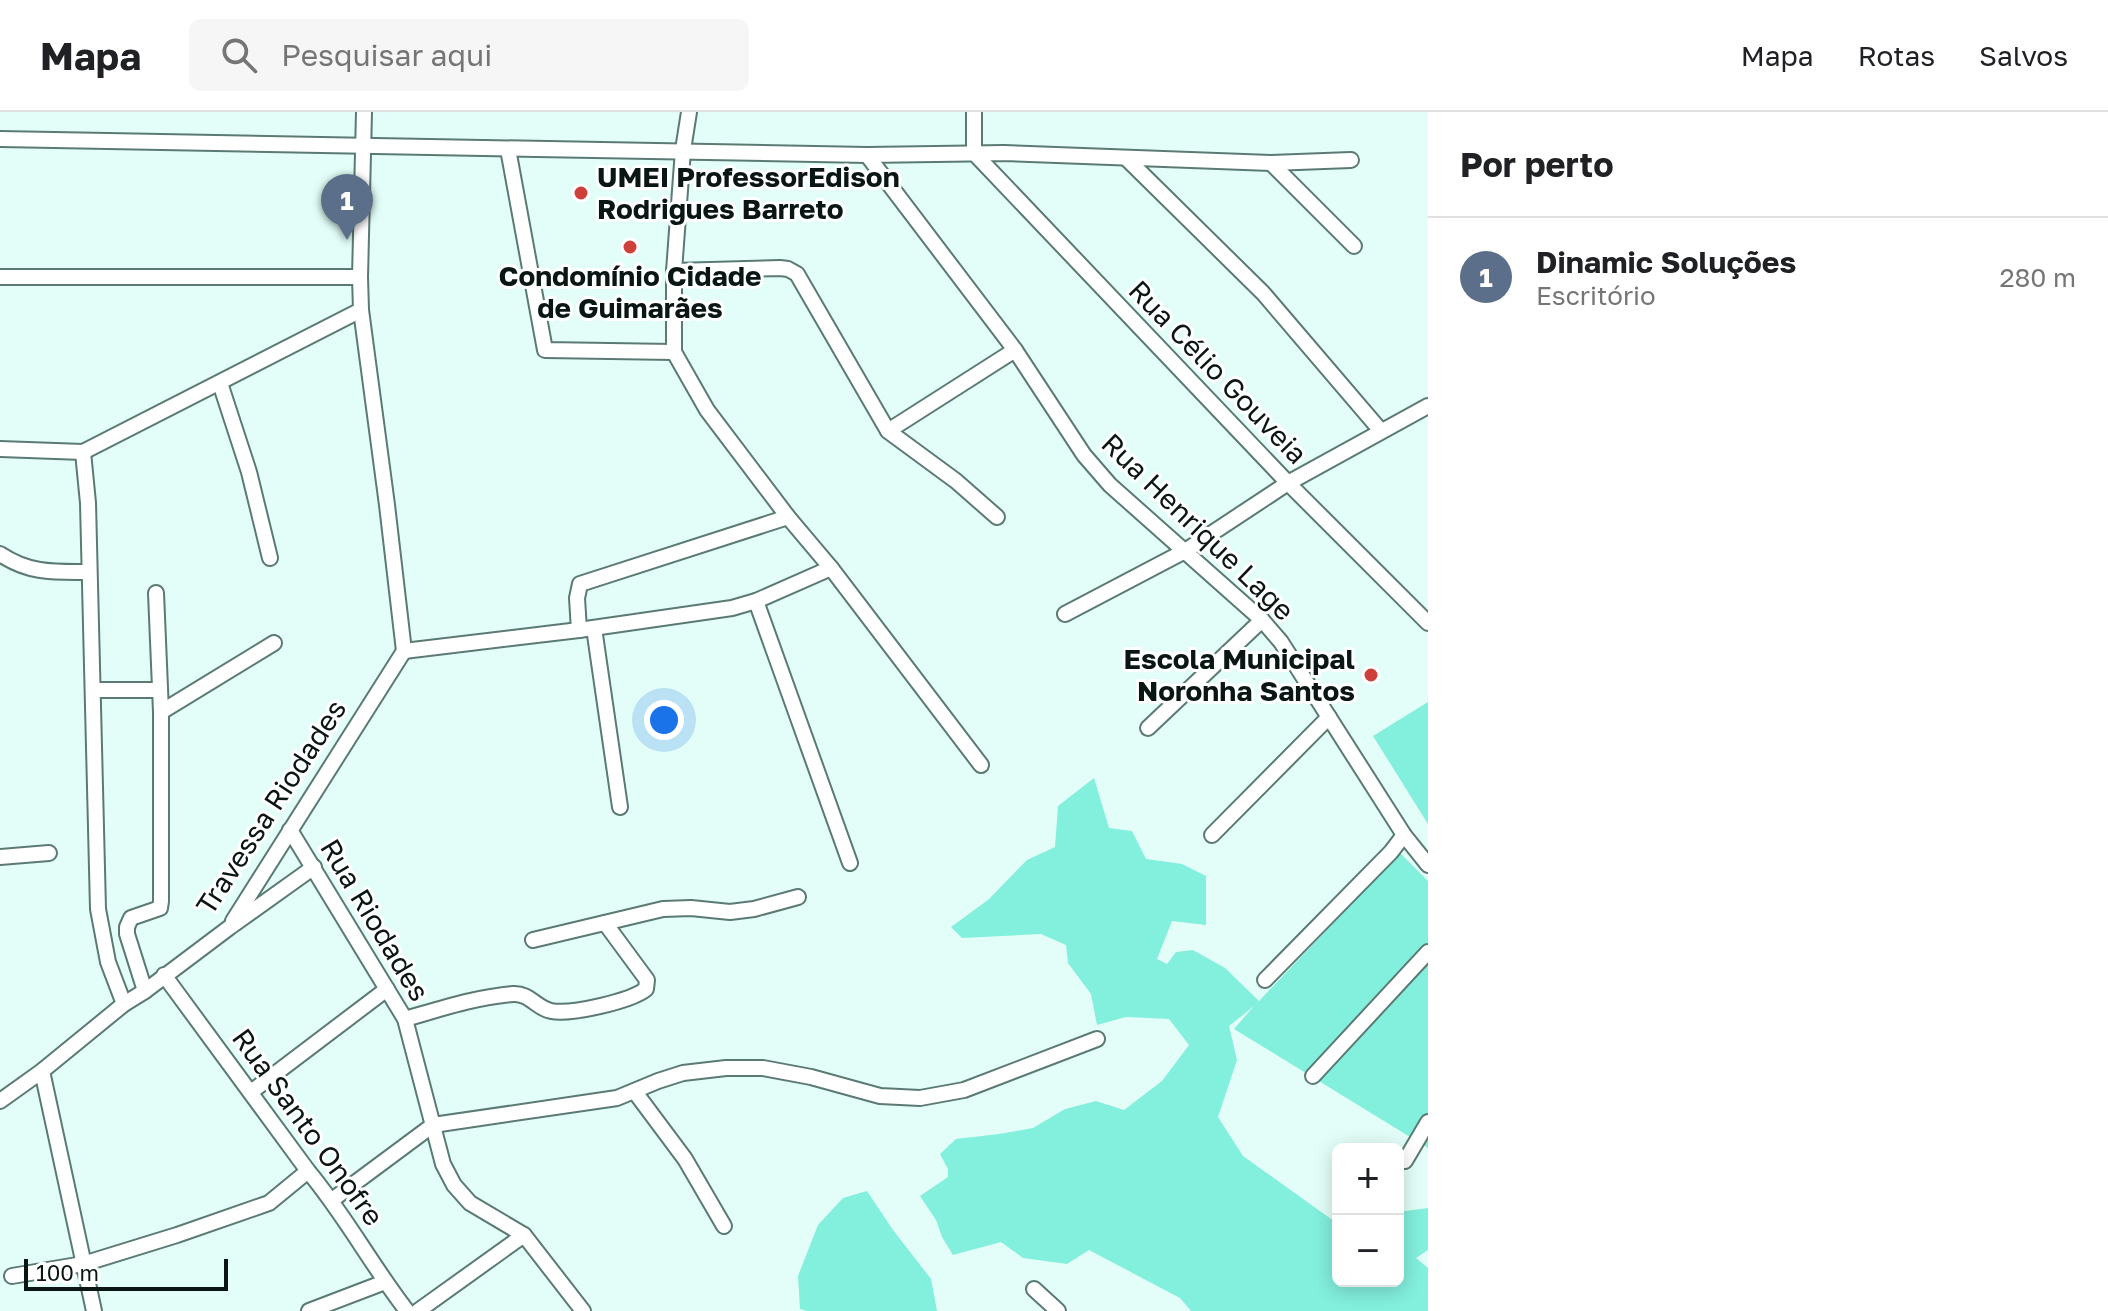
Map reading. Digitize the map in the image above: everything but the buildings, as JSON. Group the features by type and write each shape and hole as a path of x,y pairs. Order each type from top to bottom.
{"street":[{"path":"364,112 361,310 404,651 732,608 756,601 831,568"},
{"path":"689,112 683,150 674,271 674,352 707,410 981,765"},
{"path":"974,112 974,153"},
{"path":"0,139 867,155 974,153 1271,163 1351,160"},
{"path":"508,149 545,350 674,352"},
{"name":"Rua Célio Gouveia","path":"974,153 1288,483 1428,623"},
{"name":"Rua Henrique Lage","path":"867,155 1015,350 1084,455 1110,485 1262,620 1281,642 1404,835 1428,865"},
{"path":"1126,158 1263,293 1381,431"},
{"path":"1271,163 1354,246"},
{"path":"674,271 780,268 797,274 888,431 956,481 997,517"},
{"path":"0,277 360,277"},
{"path":"0,449 83,452 361,310"},
{"path":"888,431 1015,350"},
{"path":"220,383 249,472 270,558"},
{"path":"1065,614 1185,551 1288,483 1428,406"},
{"path":"83,452 88,503 98,909 108,962 124,1004"},
{"path":"620,807 586,629 577,598 580,584 788,517"},
{"path":"0,554 22,567 45,572 89,572"},
{"path":"145,991 127,927 131,918 157,910 161,905 161,712 156,593"},
{"path":"756,601 850,863"},
{"path":"1148,728 1262,620"},
{"path":"161,712 274,643"},
{"name":"Travessa Riodades","path":"0,1101 124,1004 230,927 404,651"},
{"path":"93,690 160,690"},
{"path":"1212,835 1329,717"},
{"name":"Rua Riodades","path":"290,830 405,1019 443,1164 454,1185 470,1203 524,1235 583,1311"},
{"path":"1265,980 1404,835"},
{"path":"0,857 49,853"},
{"path":"230,927 314,867"},
{"path":"533,940 663,909 730,912 798,897"},
{"path":"405,1019 469,1001 514,994 530,997 548,1010 557,1011 596,1007 641,994 646,989 647,980 605,923"},
{"path":"1313,1076 1428,952"},
{"name":"Rua Santo Onofre","path":"164,975 332,1200 407,1311"},
{"path":"251,1092 387,989"},
{"path":"332,1200 433,1125 617,1098 683,1073 726,1068 763,1068 811,1077 880,1096 920,1098 964,1090 1097,1039"},
{"path":"42,1071 94,1311"},
{"path":"635,1092 685,1159 724,1226"},
{"path":"1405,1161 1428,1122"},
{"path":"12,1276 83,1264 269,1203 308,1171"},
{"path":"418,1311 524,1235"},
{"path":"309,1311 385,1282"},
{"path":"1034,1289 1058,1311"}],"green space":[{"path":"1428,702 1428,824 1373,736"},
{"path":"1094,778 1109,828 1132,831 1146,859 1182,864 1206,876 1206,925 1172,921 1157,959 1167,964 1176,952 1193,950 1225,968 1259,1001 1400,853 1428,881 1428,1148 1234,1029 1254,1006 1229,1026 1237,1060 1218,1117 1243,1156 1332,1219 1332,1287 1404,1287 1404,1211 1428,1208 1428,1250 1416,1258 1428,1268 1428,1311 1191,1311 1180,1298 1089,1250 1067,1264 1023,1258 1001,1242 953,1255 920,1196 948,1177 948,1169 940,1154 956,1139 1033,1128 1065,1109 1096,1101 1124,1110 1162,1081 1189,1045 1169,1019 1126,1017 1097,1025 1091,994 1068,963 1066,945 1041,934 962,938 951,927 988,900 1027,860 1055,847 1058,806"},
{"path":"867,1191 931,1279 937,1311 800,1309 798,1276 818,1225 843,1198"}],"place":[{"name":"UMEI ProfessorEdison Rodrigues Barreto","path":"581,193"},
{"name":"Dinamic Soluções","path":"347,240"},
{"name":"Condomínio Cidade de Guimarães","path":"630,247"},
{"name":"Escola Municipal Noronha Santos","path":"1371,675"}]}
